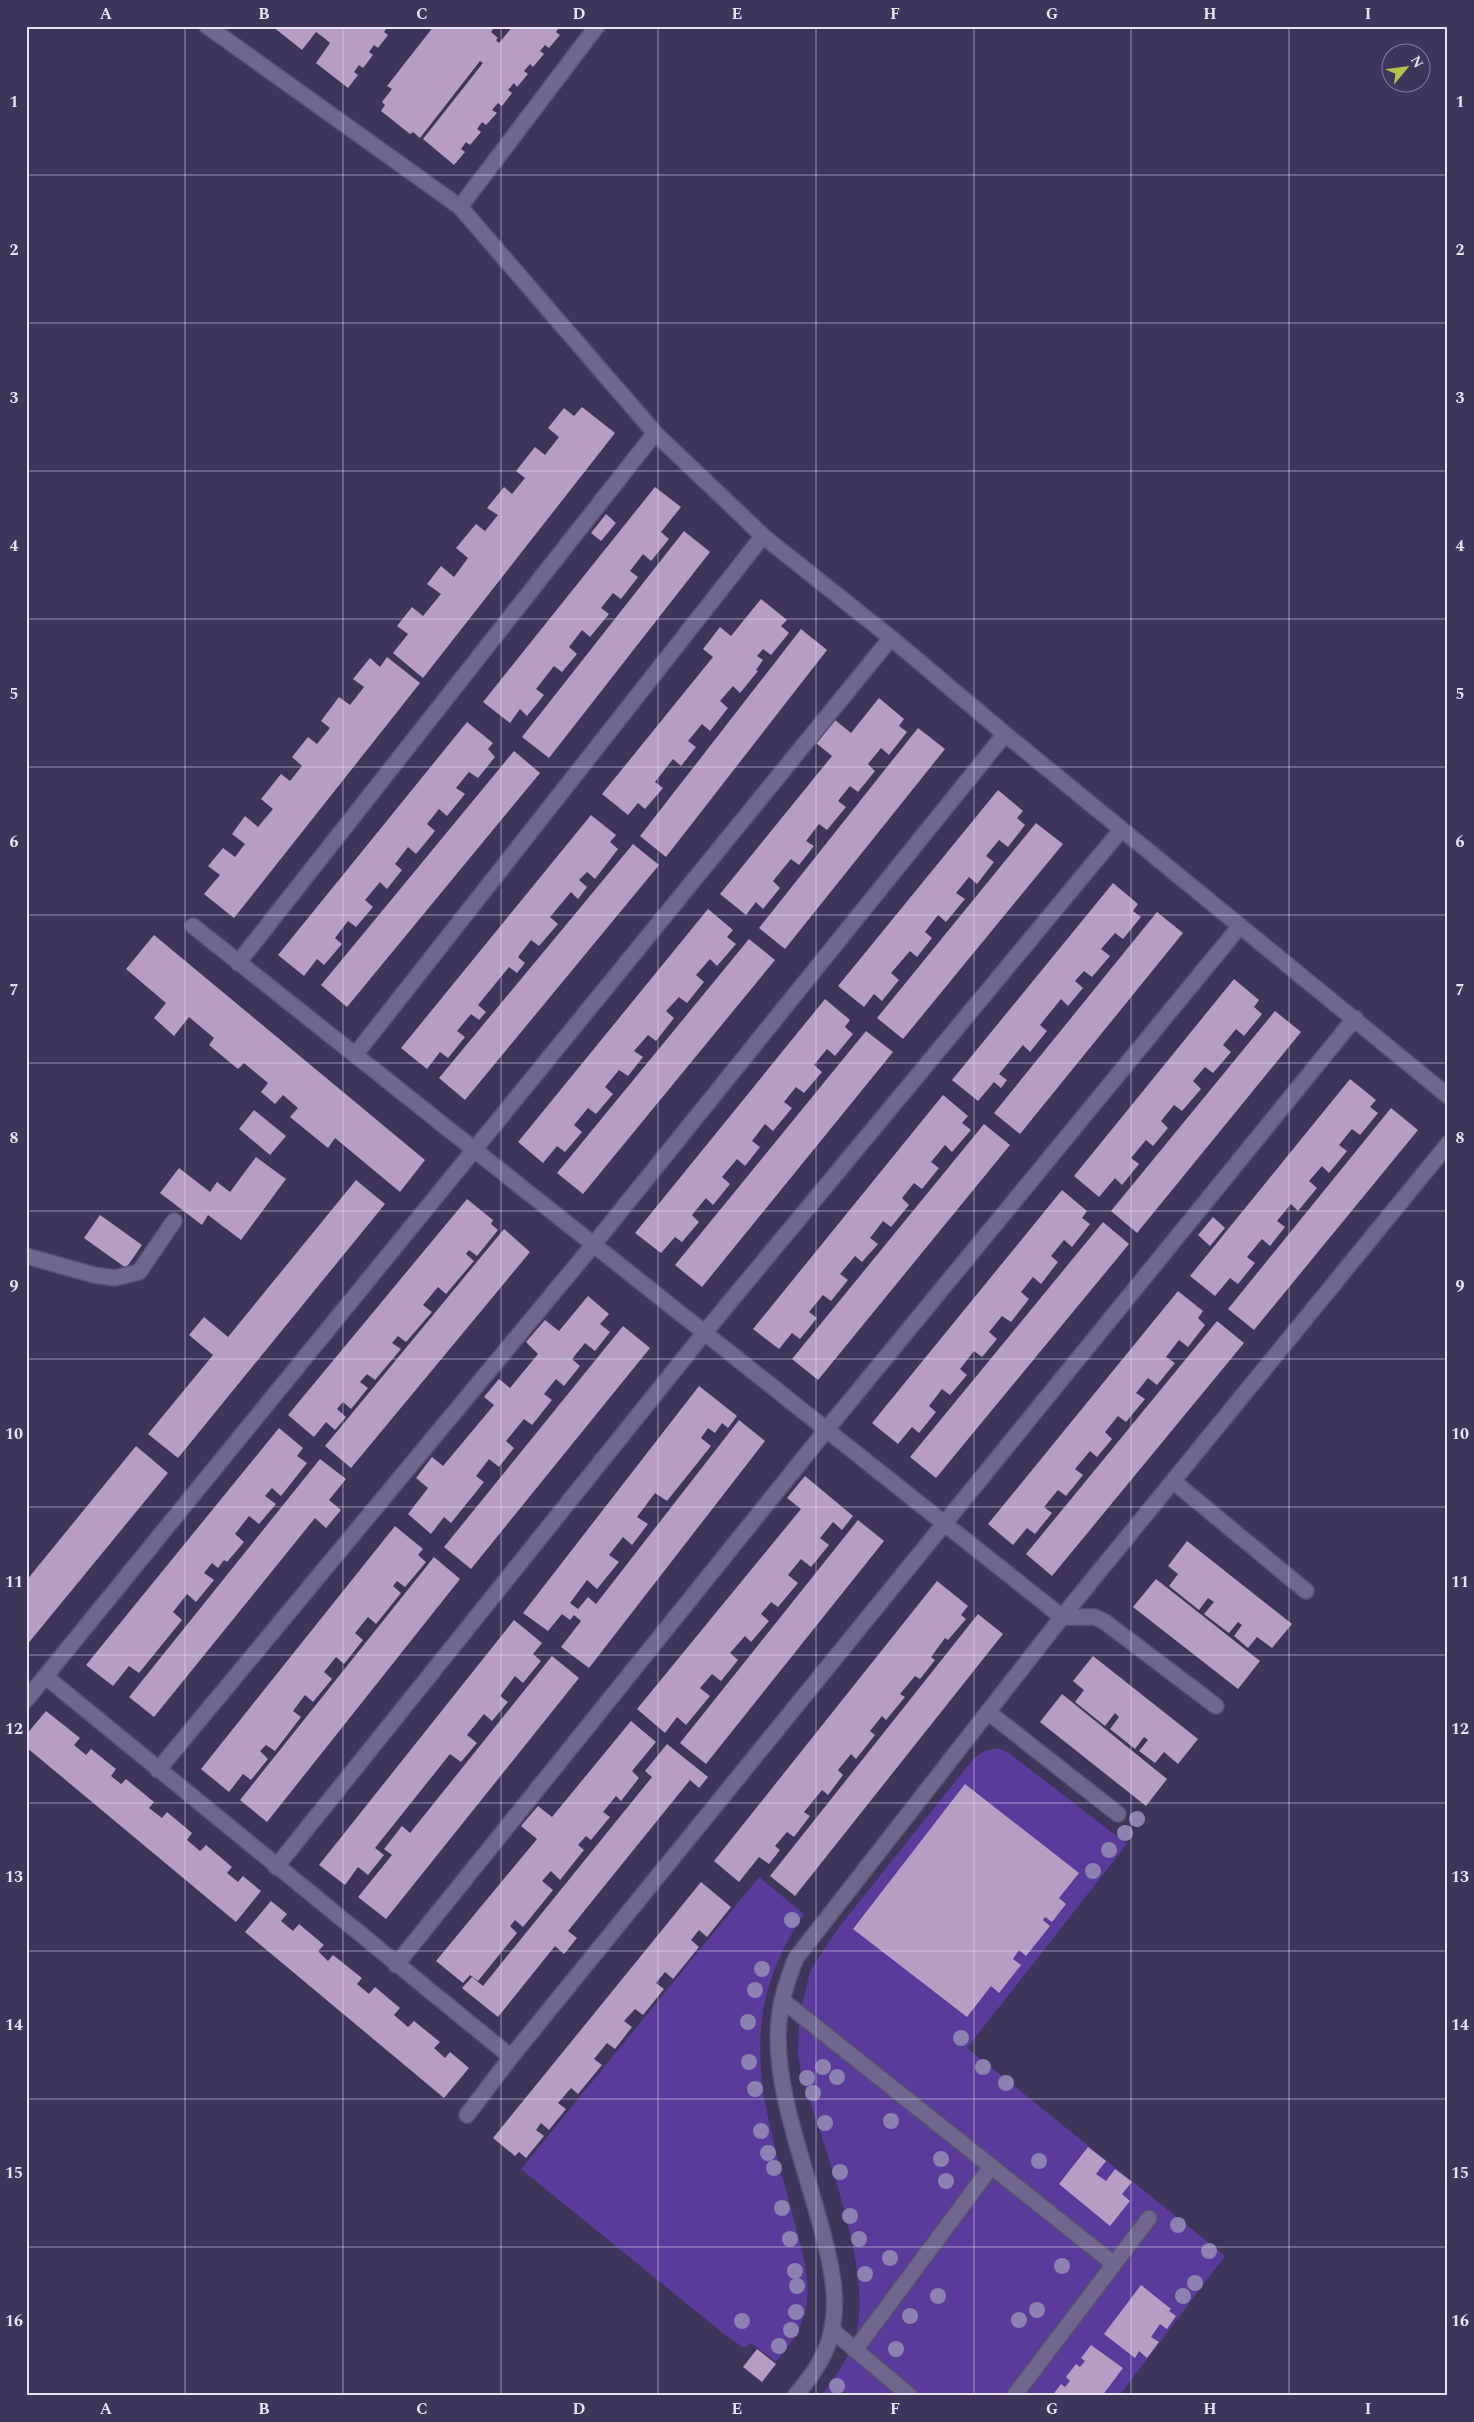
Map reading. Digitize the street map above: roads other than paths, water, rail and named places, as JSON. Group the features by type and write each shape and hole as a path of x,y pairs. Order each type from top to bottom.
{"street":[{"path":"207,26 460,207 655,433 763,536 891,638 1005,734 1355,1018 1448,1096"},
{"path":"460,207 597,26"},
{"path":"238,963 655,433"},
{"path":"354,1055 763,536"},
{"path":"26,1700 891,638"},
{"path":"158,1770 594,1244 1005,734"},
{"path":"276,1867 705,1332 1122,830"},
{"path":"193,926 1062,1617 1096,1617 1105,1622 1216,1706"},
{"path":"396,1965 827,1429 1240,926"},
{"path":"466,2115 511,2057 1355,1018"},
{"path":"795,2396 817,2366 827,2348 832,2330 835,2285 828,2250 786,2097 780,2065 778,2040 782,2000 796,1958 1062,1617 1448,1144"},
{"path":"26,1256 94,1275 115,1278 139,1272 174,1222"},
{"path":"1173,1481 1306,1591"},
{"path":"46,1677 276,1867 511,2057"},
{"path":"988,1712 1118,1814"},
{"path":"782,2000 1114,2264"},
{"path":"855,2350 991,2167"},
{"path":"1014,2396 1149,2218"},
{"path":"832,2330 910,2396"}]}
